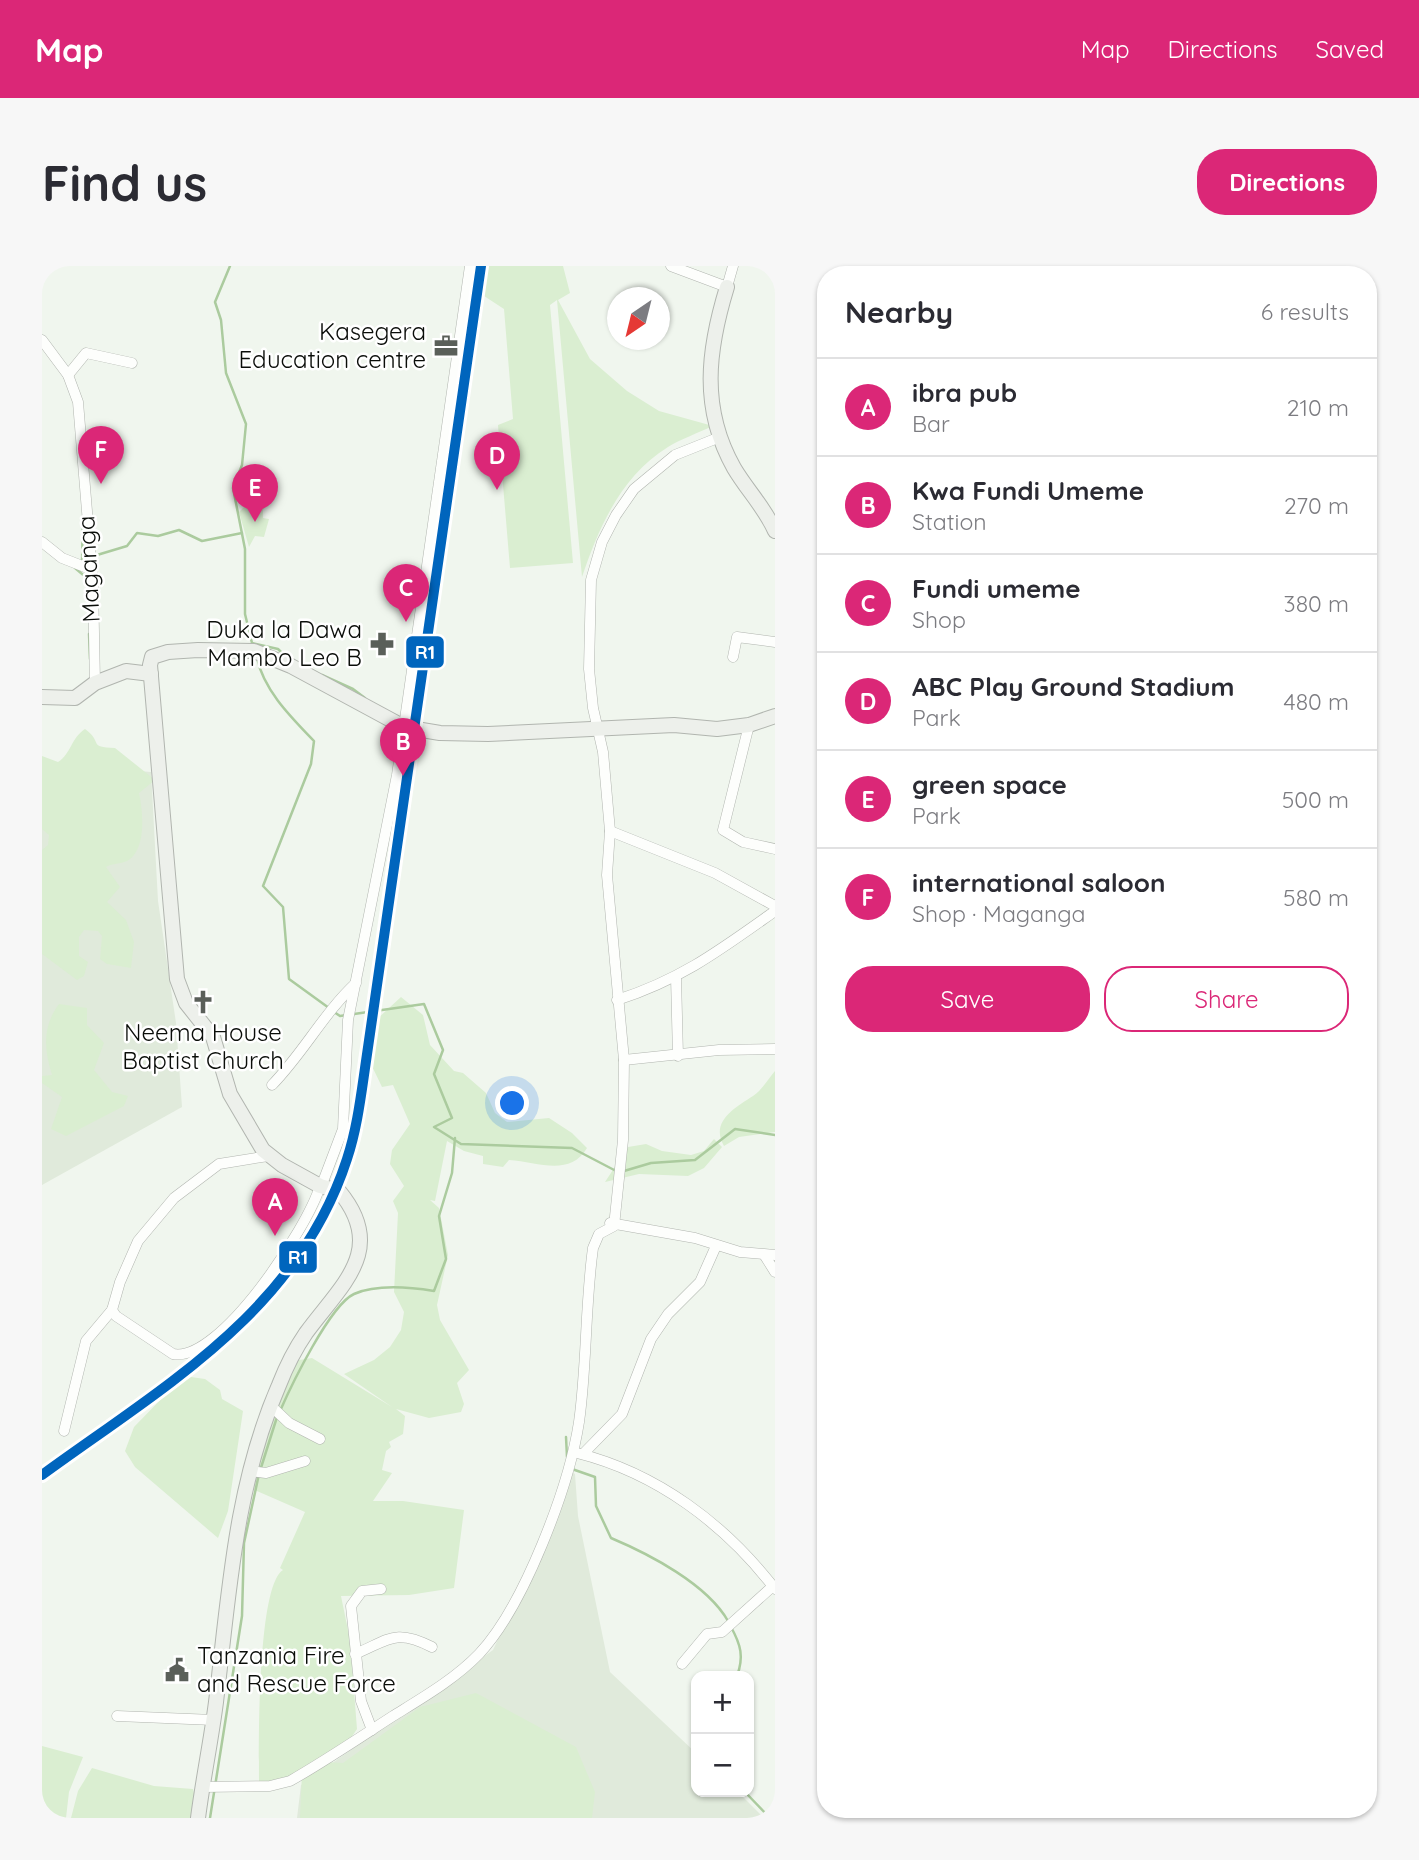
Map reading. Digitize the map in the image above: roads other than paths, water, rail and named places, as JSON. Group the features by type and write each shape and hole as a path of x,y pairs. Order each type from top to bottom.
{"street":[{"path":"111,1310 173,1354 194,1351 241,1310 270,1279 309,1215 343,1129 348,1020 404,727 470,266"},
{"path":"671,266 727,286"},
{"path":"733,266 716,321 709,370 720,437 736,471 774,527"},
{"name":"Maganga","path":"42,340 68,375 78,402 95,683"},
{"path":"68,375 86,353 132,363"},
{"path":"204,1787 270,1786 290,1781 427,1695 482,1651 514,1600 578,1453 593,1248 599,1234 612,1224 623,1140 624,1060 607,875 610,831 598,727 591,696 587,628 591,580 602,542 625,502 654,470 675,455 720,437"},
{"path":"42,542 62,558 90,569"},
{"path":"733,657 737,637 775,642"},
{"path":"198,1818 214,1720 237,1529 249,1471 271,1406 298,1346 343,1288 356,1266 361,1242 357,1217 339,1191 321,1186 268,1156 230,1094 213,1037 186,1003 177,979 151,660 160,653 198,650 254,651 291,666 404,727 440,733 488,734 674,725 717,729 749,725 775,716"},
{"path":"42,697 70,699 95,683 126,671 151,674"},
{"path":"749,725 723,830 743,842 775,849"},
{"path":"610,831 715,873 775,908 714,957 655,988 617,1000"},
{"path":"676,977 678,1056"},
{"path":"272,1085 298,1059 329,1009 356,982"},
{"path":"624,1060 775,1049"},
{"path":"64,1431 86,1341 111,1310 138,1241 174,1198 219,1164 268,1156"},
{"path":"612,1224 695,1238 716,1246 770,1256 775,1272"},
{"path":"578,1453 622,1415 651,1339 668,1314 699,1282 716,1246"},
{"path":"271,1406 289,1423 320,1439"},
{"path":"578,1453 628,1468 675,1496 747,1556 774,1588 719,1633 708,1634 682,1664"},
{"path":"249,1471 266,1473 304,1461"},
{"path":"372,1730 361,1701 351,1606 362,1591 381,1589"},
{"path":"355,1654 393,1636 409,1636 432,1647"},
{"path":"117,1716 214,1720"}],"waterway":[{"path":"230,266 215,302 221,320 226,373 246,424 242,465 233,488 245,549 245,614 252,643 278,649 285,656"},
{"path":"82,562 83,516"},
{"path":"97,555 127,546 137,533 158,536 179,530 202,541 242,533"},
{"path":"75,568 88,579"},
{"path":"89,634 90,659"},
{"path":"257,658 272,693 314,741 311,764 263,886 283,907 289,979 329,1008"},
{"path":"322,675 353,689 365,698"},
{"path":"354,1014 424,1004 443,1050 434,1074 452,1118 434,1127 461,1144 572,1148 618,1172"},
{"path":"334,1012 340,1016 347,1015"},
{"path":"624,1171 651,1163 695,1160 735,1129 775,1135"},
{"path":"280,1411 312,1347 344,1301 354,1294 373,1289 434,1291 446,1259 439,1216 452,1173 455,1138"},
{"path":"210,1818 242,1616 244,1543 259,1474 277,1417"},
{"path":"566,1437 567,1457"},
{"path":"572,1469 595,1477 596,1506 611,1538 659,1562 692,1583 719,1607 728,1621"},
{"path":"731,1627 740,1651 738,1671"},
{"path":"750,1797 770,1818"}],"place":[{"name":"Kasegera Education centre","path":"446,346"},
{"name":"international saloon","path":"101,484"},
{"name":"ABC Play Ground Stadium","path":"497,490"},
{"name":"green space","path":"255,522"},
{"name":"Fundi umeme","path":"406,622"},
{"name":"Duka la Dawa Mambo Leo B","path":"382,644"},
{"name":"Kwa Fundi Umeme","path":"403,776"},
{"name":"Neema House Baptist Church","path":"203,1002"},
{"name":"ibra pub","path":"275,1236"},
{"name":"Tanzania Fire and Rescue Force","path":"177,1670"}]}
